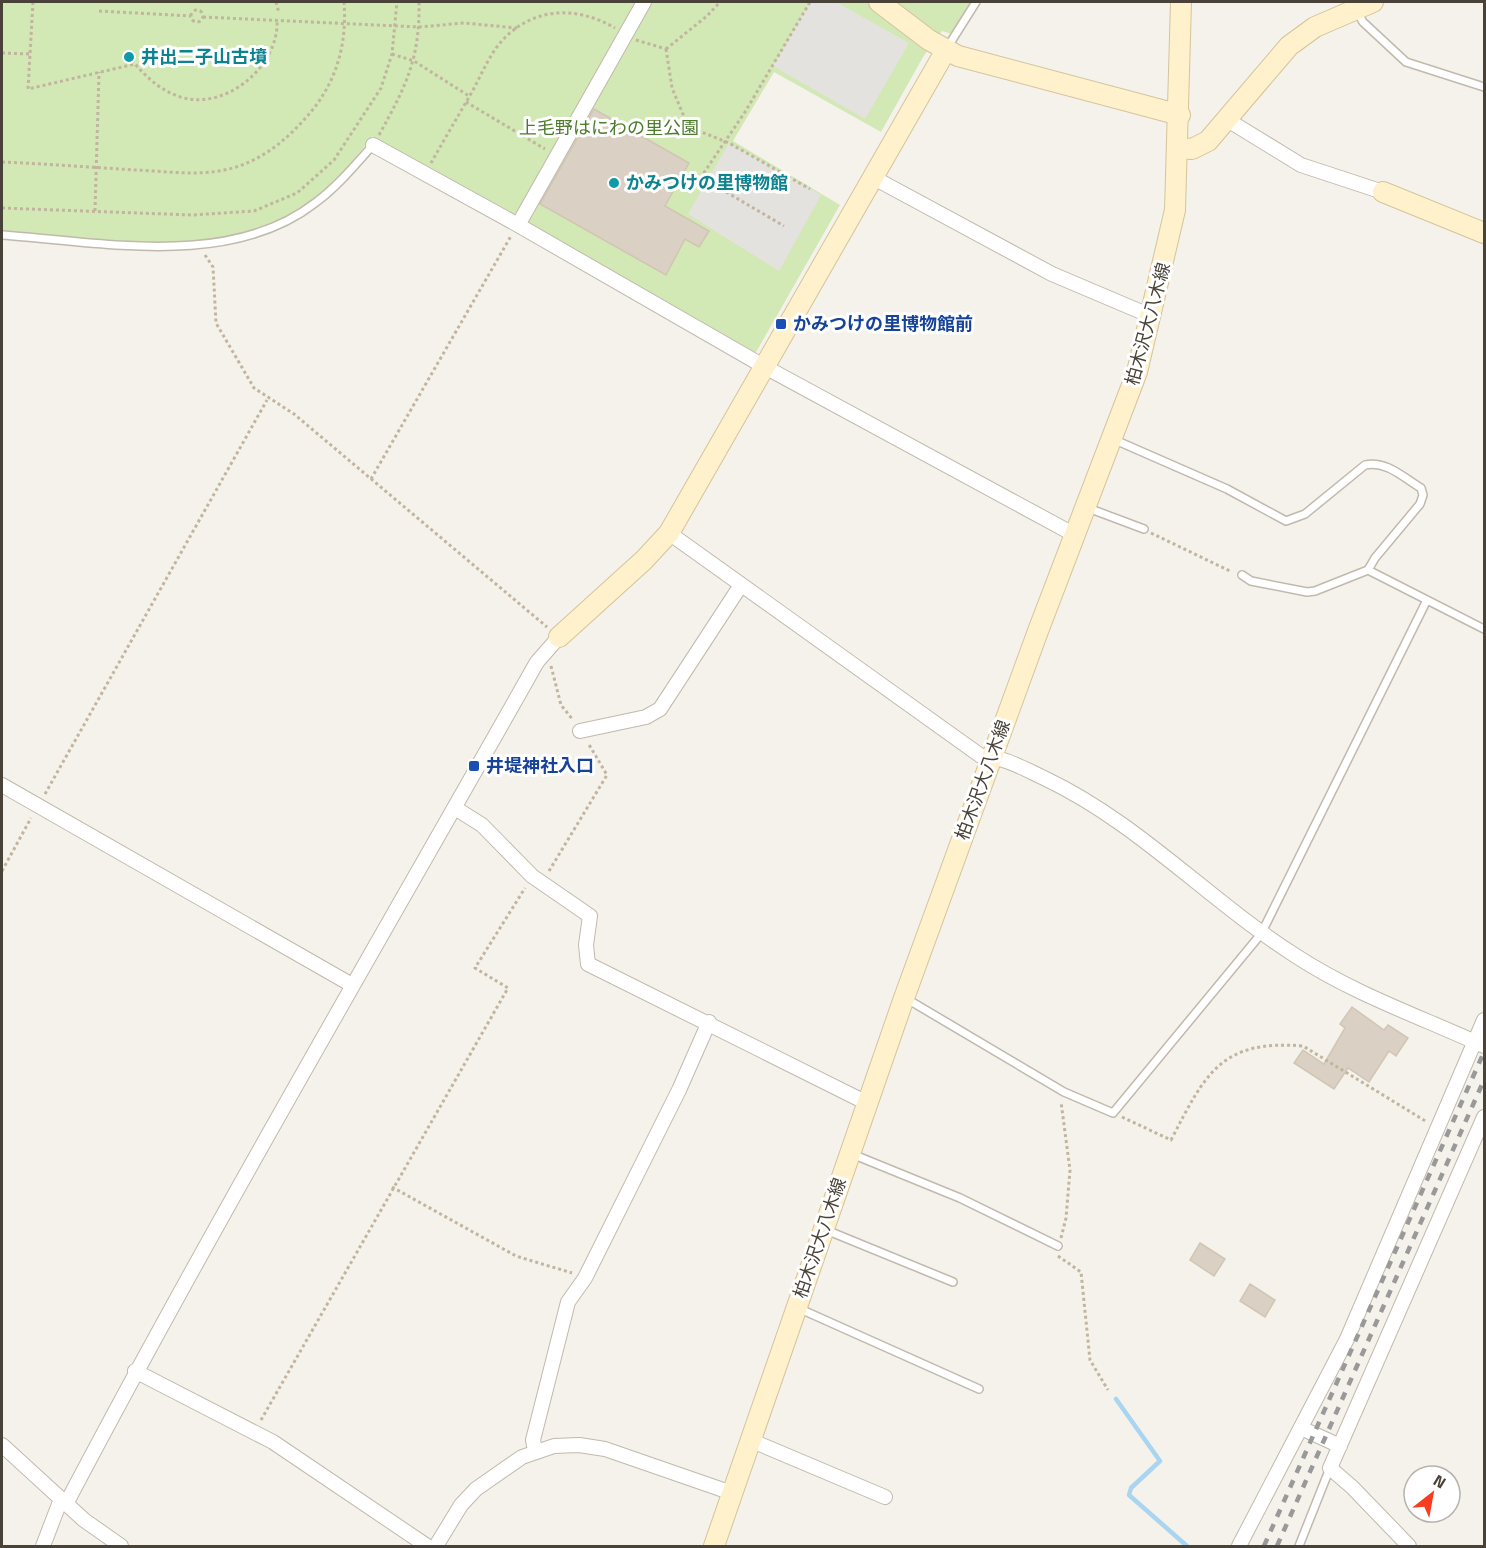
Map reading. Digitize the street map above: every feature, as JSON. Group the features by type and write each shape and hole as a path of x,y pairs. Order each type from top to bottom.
{"main road":[{"path":"879,2 946,50 1180,115"},
{"name":"柏木沢大八木線","path":"714,1546 904,998 1137,372 1175,210 1180,115 1181,2"},
{"path":"1178,148 1192,149 1201,145 1289,45 1315,27 1365,6"},
{"path":"553,644 644,560 669,532 946,50"},
{"path":"1383,192 1485,233"}],"street":[{"path":"518,225 644,2"},
{"path":"1226,119 1301,165 1383,192"},
{"path":"373,145 518,225 765,367 1075,535"},
{"path":"874,178 1052,274 1151,315"},
{"path":"669,532 957,741 981,756 1005,760 1082,796 1116,818 1261,934 1344,984 1480,1044"},
{"path":"580,730 646,717 660,709 741,585"},
{"path":"43,1546 63,1502 135,1371 352,985 537,662 553,644"},
{"path":"2,785 352,985"},
{"path":"455,808 482,825 537,880 590,916 586,945 588,964 709,1022 867,1103"},
{"path":"1239,1546 1347,1339 1439,1129 1480,1044 1485,1020"},
{"path":"535,1451 533,1440 568,1302 585,1278 709,1022"},
{"path":"1409,1546 1352,1487 1330,1468 1485,1117"},
{"path":"135,1371 254,1431 427,1546"},
{"path":"1301,1428 1340,1446"},
{"path":"750,1440 885,1497"},
{"path":"2,1445 63,1502 121,1546"},
{"path":"436,1546 469,1495 510,1464 535,1451 565,1445 605,1449 732,1493"}],"lane":[{"path":"946,50 976,2"},
{"path":"1365,6 1363,22 1406,62 1485,87"},
{"path":"2,235 200,246 249,237 289,220 316,202 373,145"},
{"path":"1112,439 1227,489 1286,521 1305,514 1365,465 1384,465 1421,488 1423,495 1420,504 1375,558 1368,570 1307,592 1251,581 1242,575"},
{"path":"1086,507 1144,529"},
{"path":"1368,570 1485,629"},
{"path":"904,998 1064,1092 1113,1113 1261,934 1426,600"},
{"path":"850,1153 960,1198 1058,1246"},
{"path":"824,1230 953,1282"},
{"path":"796,1307 980,1389"},
{"path":"1299,1546 1330,1468"}],"path":[{"path":"33,2 28,89 135,64 158,86 170,93 184,98 204,100 242,85 263,65 270,55 278,27 277,19"},
{"path":"276,2 279,13"},
{"path":"2,162 201,173 238,166 275,148 302,123 323,96 339,64 346,23 344,2"},
{"path":"2,208 192,215 254,211 297,193 334,160 359,125 381,88 392,54 397,26 397,2"},
{"path":"373,145 407,83 414,61 419,27 419,2"},
{"path":"666,49 707,16 720,2"},
{"path":"708,181 701,177 745,112 810,2"},
{"path":"99,11 191,15 197,10 203,17"},
{"path":"425,173 496,48 519,28 538,16 567,11 600,20 634,40 666,49"},
{"path":"191,15 197,22 203,17 419,27 464,23 519,28"},
{"path":"666,49 672,88 685,119 701,134 724,140 810,189"},
{"path":"2,53 30,54"},
{"path":"392,54 414,61 469,96"},
{"path":"94,212 99,72"},
{"path":"465,102 558,154"},
{"path":"721,189 784,226"},
{"path":"371,479 518,225"},
{"path":"200,246 213,267 216,323 254,388 294,414 371,479 553,644 561,705 580,730 607,775 475,968 508,988 254,1431"},
{"path":"2,871 268,399"},
{"path":"1144,529 1242,575"},
{"path":"1113,1113 1171,1140 1207,1078 1224,1059 1257,1047 1280,1044 1303,1046 1439,1129"},
{"path":"1064,1092 1060,1103 1070,1170 1066,1218 1054,1254 1081,1272 1090,1360 1108,1390"},
{"path":"393,1187 516,1256 585,1278"}],"green space":[{"name":"上毛野はにわの里公園","path":"2,2 972,2 952,34 942,31 923,57 881,132 774,72 733,141 840,205 755,354 372,136 340,175 300,210 270,226 241,235 209,240 138,242 2,231"}],"shaded area":[{"path":"810,2 836,2 909,43 865,119 773,66"},
{"path":"729,143 821,195 779,271 688,214"}],"building":[{"name":"かみつけの里博物館","path":"594,109 689,163 665,206 709,231 699,247 685,239 666,275 540,204"},
{"path":"1352,1007 1384,1030 1388,1025 1408,1038 1396,1056 1389,1051 1369,1082 1348,1068 1334,1089 1294,1063 1303,1050 1324,1064 1345,1028 1340,1024"},
{"path":"1200,1243 1225,1259 1214,1276 1190,1260"},
{"path":"1250,1284 1275,1300 1265,1317 1240,1301"}],"waterway":[{"path":"1116,1399 1160,1461 1131,1488 1129,1495 1187,1546"}],"railway":[{"path":"1264,1546 1484,1052"},
{"path":"1277,1546 1484,1080"}],"place":[{"name":"井出二子山古墳","path":"129,57"},
{"name":"かみつけの里博物館","path":"614,183"},
{"name":"かみつけの里博物館前","path":"781,324"},
{"name":"井堤神社入口","path":"474,766"}]}
